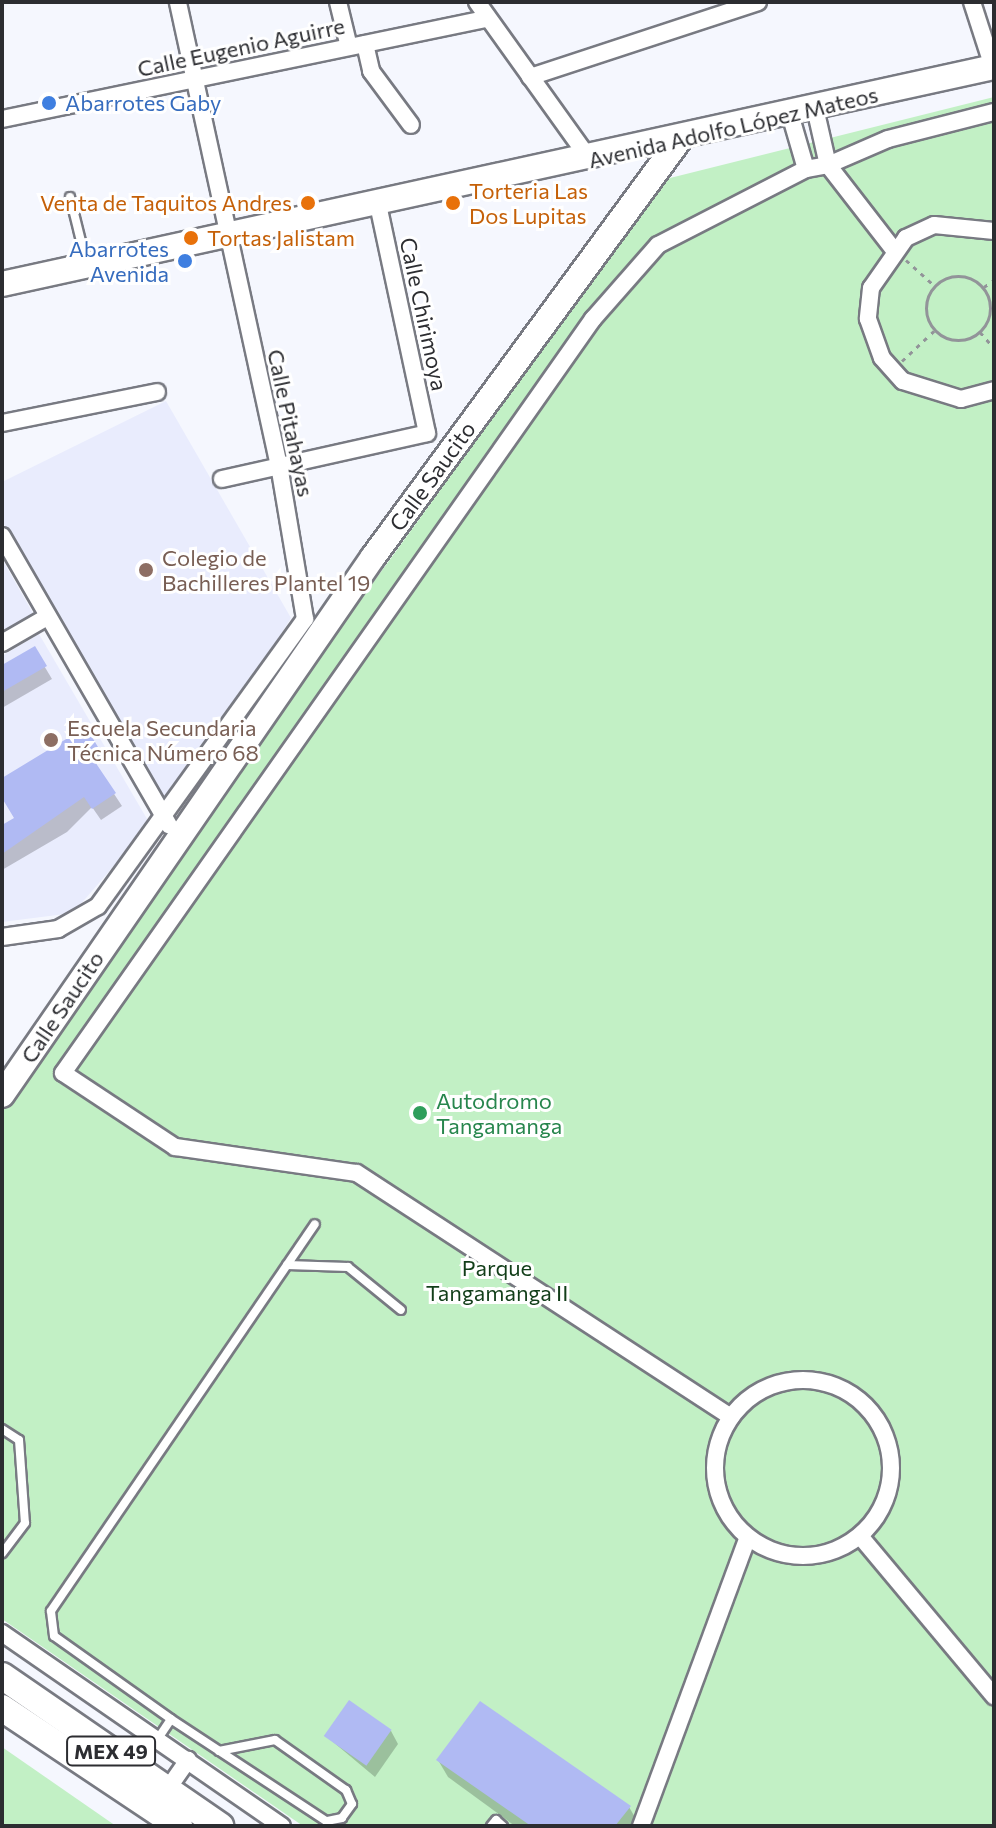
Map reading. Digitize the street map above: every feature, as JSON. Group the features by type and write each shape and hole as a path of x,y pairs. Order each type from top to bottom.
{"main road":[{"name":"MEX 49","path":"2,1676 220,1826"},
{"name":"MEX 49","path":"2,1708 179,1826"}],"street":[{"name":"Calle Pitahayas","path":"171,827 305,619 279,466 178,2"},
{"path":"338,2 371,71 411,125"},
{"path":"477,2 590,160"},
{"path":"530,77 758,2"},
{"path":"972,2 993,67"},
{"name":"Calle Eugenio Aguirre","path":"2,119 488,18"},
{"name":"Avenida Adolfo López Mateos","path":"2,284 590,160 993,67"},
{"path":"815,108 828,165 894,250"},
{"path":"731,1417 356,1173 175,1147 63,1073 593,319 658,245 806,169 828,165 888,139 994,112"},
{"path":"790,114 806,169"},
{"name":"Calle Saucito","path":"2,1095 171,827 680,139"},
{"path":"621,153 641,164 644,184"},
{"name":"Calle Chirimoya","path":"279,466 427,433 378,205"},
{"path":"994,231 934,225 894,250 871,288 868,319 893,369 930,395 961,399 994,390"},
{"path":"2,423 157,392"},
{"path":"222,479 279,466"},
{"path":"2,536 171,827 81,921 2,937"},
{"path":"2,643 47,617"},
{"path":"800,1380 853,1396 873,1415 891,1461 881,1509 860,1536 822,1554 796,1556 748,1537 716,1485 720,1438 731,1417 772,1386 800,1380"},
{"path":"860,1536 994,1696"},
{"path":"641,1826 748,1537"},
{"path":"2,1633 282,1826"},
{"path":"167,1790 188,1760"}],"lane":[{"path":"70,197 87,266"},
{"path":"219,1751 275,1740 346,1790 352,1804 342,1818 326,1821 219,1751 171,1719 54,1636 51,1611 315,1224"},
{"path":"287,1265 348,1267 401,1310"},
{"path":"2,1429 19,1440 25,1523 2,1553"},
{"path":"157,1740 171,1719"},
{"path":"491,1826 503,1826"}],"path":[{"path":"894,250 935,286"},
{"path":"959,276 983,288 990,309 980,332 955,341 934,331 926,302 935,286 959,276"},
{"path":"983,288 994,280"},
{"path":"893,369 934,331"},
{"path":"980,332 994,348"}],"shaded area":[{"name":"Colegio de Bachilleres Plantel 19","path":"166,401 291,618 167,815 2,521 2,482"},
{"path":"2,559 38,622 2,640"},
{"name":"Escuela Secundaria Técnica Número 68","path":"39,634 150,824 73,913 2,922 2,656"}],"green space":[{"name":"Parque Tangamanga II","path":"994,97 994,1826 303,1826 2,1619 2,1094 666,179"},
{"path":"2,1747 116,1826 2,1826"}],"building":[{"path":"35,646 47,666 2,692 2,665"},
{"path":"86,727 98,747 89,753 116,793 92,809 84,797 2,854 2,825 14,818 2,798 2,778"},
{"path":"349,1700 392,1730 366,1766 324,1736"},
{"path":"480,1701 631,1806 615,1826 531,1826 436,1760"}],"place":[{"name":"Abarrotes Gaby","path":"49,103"},
{"name":"Venta de Taquitos Andres","path":"308,203"},
{"name":"Torteria Las Dos Lupitas","path":"453,203"},
{"name":"Tortas Jalistam","path":"191,238"},
{"name":"Abarrotes Avenida","path":"185,261"},
{"name":"Colegio de Bachilleres Plantel 19","path":"146,570"},
{"name":"Escuela Secundaria Técnica Número 68","path":"51,740"},
{"name":"Autodromo Tangamanga","path":"420,1113"}]}
